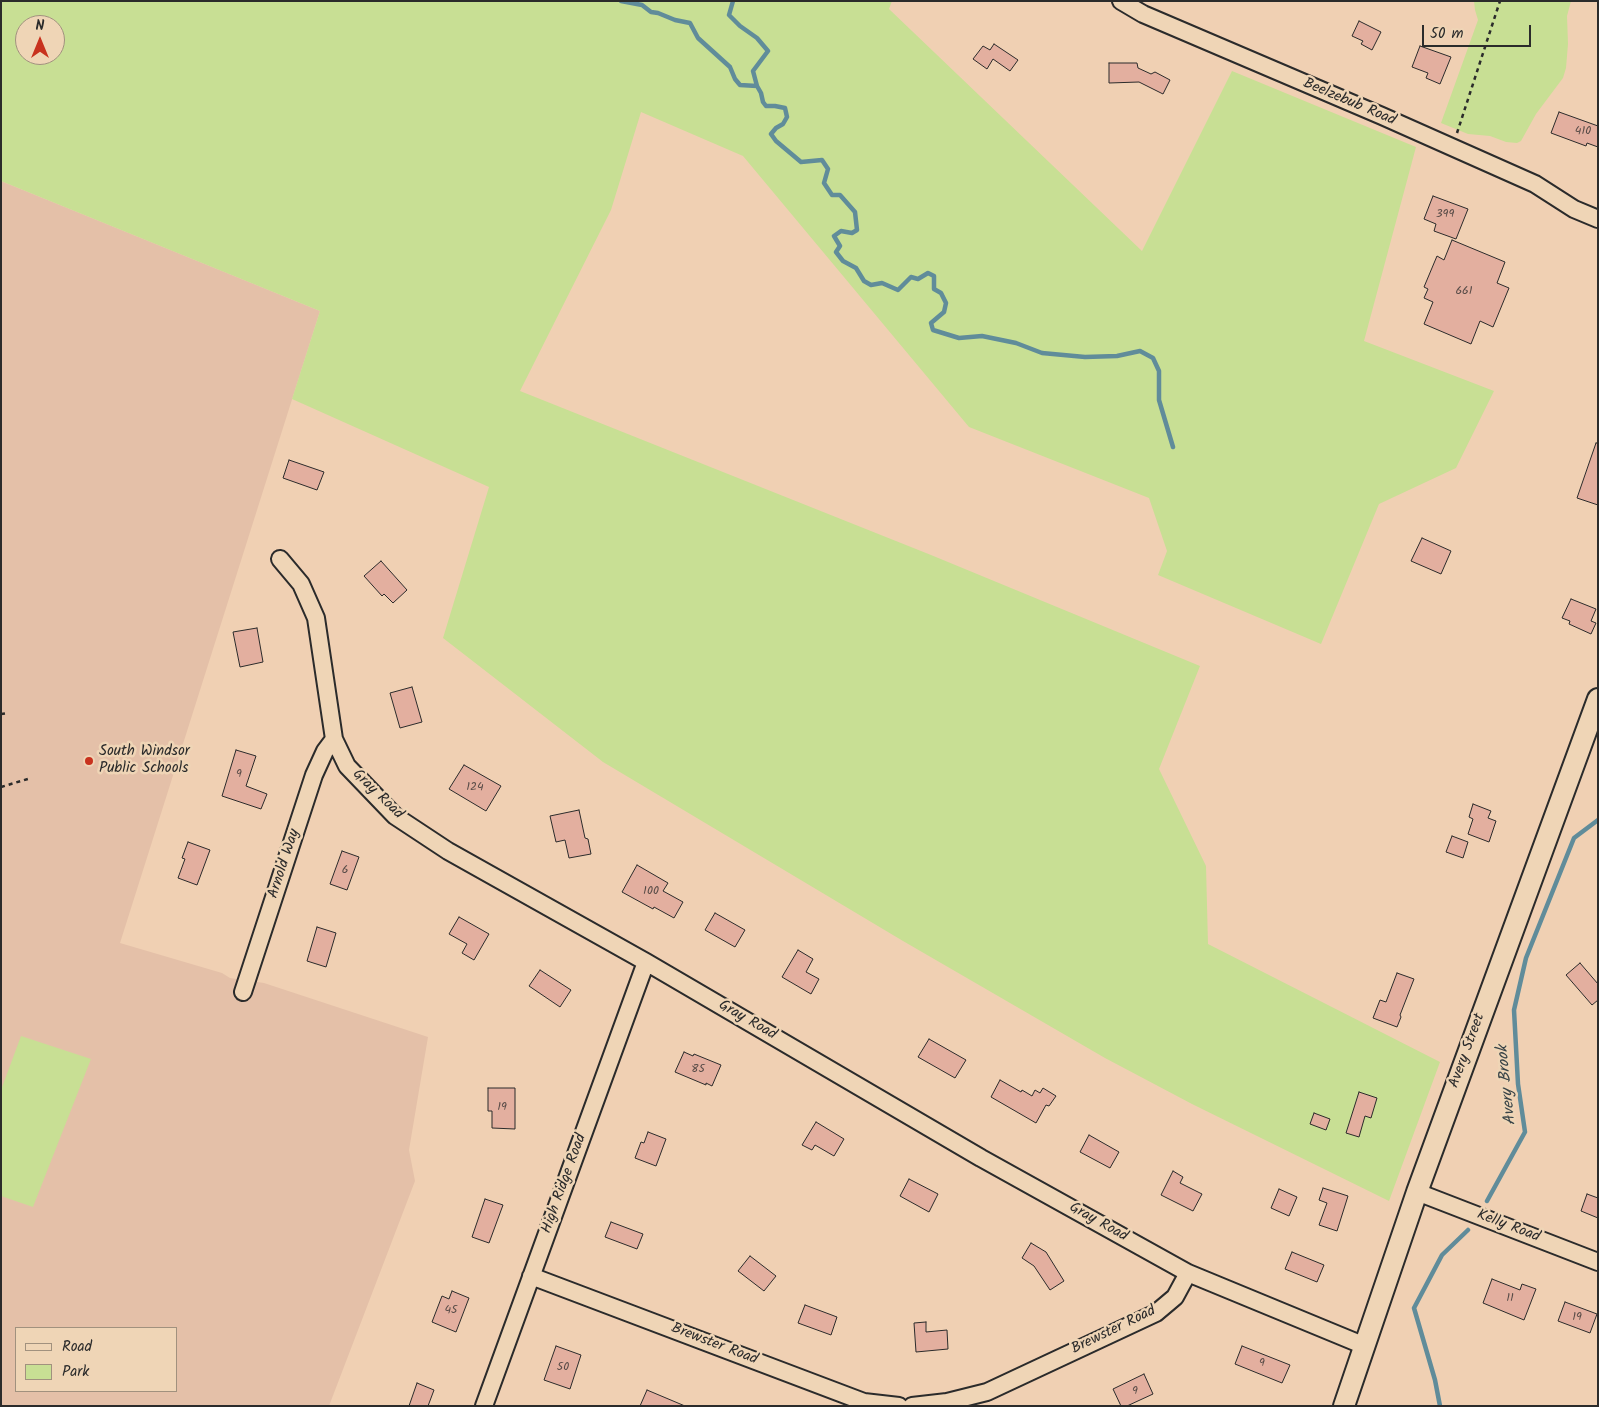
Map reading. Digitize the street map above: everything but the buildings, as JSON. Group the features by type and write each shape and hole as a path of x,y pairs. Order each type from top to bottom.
{"main road":[{"name":"Avery Street","path":"1344,1406 1417,1192 1598,699"}],"street":[{"name":"Beelzebub Road","path":"1121,1 1152,18 1535,184 1574,209 1598,219"},
{"name":"Beelzebub Road","path":"1574,209 1586,223 1598,231"},
{"name":"Gray Road","path":"280,559 301,584 316,618 334,739 347,766 395,816 448,851 646,962 981,1158 1188,1273 1365,1346"},
{"name":"Arnold Way","path":"243,992 314,775 325,751 334,739"},
{"name":"High Ridge Road","path":"484,1406 646,962"},
{"name":"Kelly Road","path":"1417,1192 1598,1262"},
{"name":"Brewster Road","path":"912,1406 947,1402 987,1392 1156,1313 1175,1297 1188,1273"},
{"name":"Brewster Road","path":"531,1276 864,1402 899,1406"}],"path":[{"path":"1452,147 1500,1"},
{"path":"1,714 8,713"},
{"path":"1,787 31,778"}],"shaded area":[{"name":"South Windsor Public Schools","path":"1,181 320,311 120,943 222,973 230,978 264,983 428,1037 409,1150 415,1181 329,1406 1,1406"}],"green space":[{"path":"1,1 892,1 889,9 1142,251 1232,71 1416,147 1364,341 1494,391 1456,468 1379,504 1321,644 1158,575 1167,551 1149,498 969,427 743,156 641,112 611,210 520,391 931,555 1200,666 1159,769 1206,866 1208,944 1440,1062 1389,1201 1192,1104 1105,1058 903,941 603,762 443,638 489,487 292,399 320,311 1,181"},
{"path":"1474,1 1571,1 1567,16 1568,44 1566,68 1563,78 1536,114 1521,141 1517,143 1506,142 1490,136 1468,134 1441,123 1478,20"},
{"path":"21,1036 91,1059 33,1207 1,1196 1,1090"}],"waterway":[{"path":"621,1 642,5 651,12 690,23 698,38 730,67 740,85 757,86"},
{"path":"733,1 729,15 740,26 757,38 768,51 753,71 763,102 766,106 785,108 787,117 783,124 771,134 776,141 801,162 822,160 828,169 824,183 832,195 840,195 855,212 857,230 852,233 841,231 834,236 840,246 836,252 843,261 856,268 864,281 871,285 882,283 898,290 911,277 918,279 928,273 934,276 934,289 941,293 946,303 944,312 931,323 933,330 959,338 982,336 1016,343 1042,353 1085,357 1117,356 1140,351 1153,358 1159,371 1159,400 1173,447"},
{"name":"Avery Brook","path":"1487,1201 1525,1132 1518,1084 1514,1010 1526,958 1574,838 1598,820"},
{"name":"Avery Brook","path":"1440,1406 1435,1380 1414,1308 1442,1255 1468,1230"}],"place":[{"name":"South Windsor Public Schools","path":"89,761"}]}
